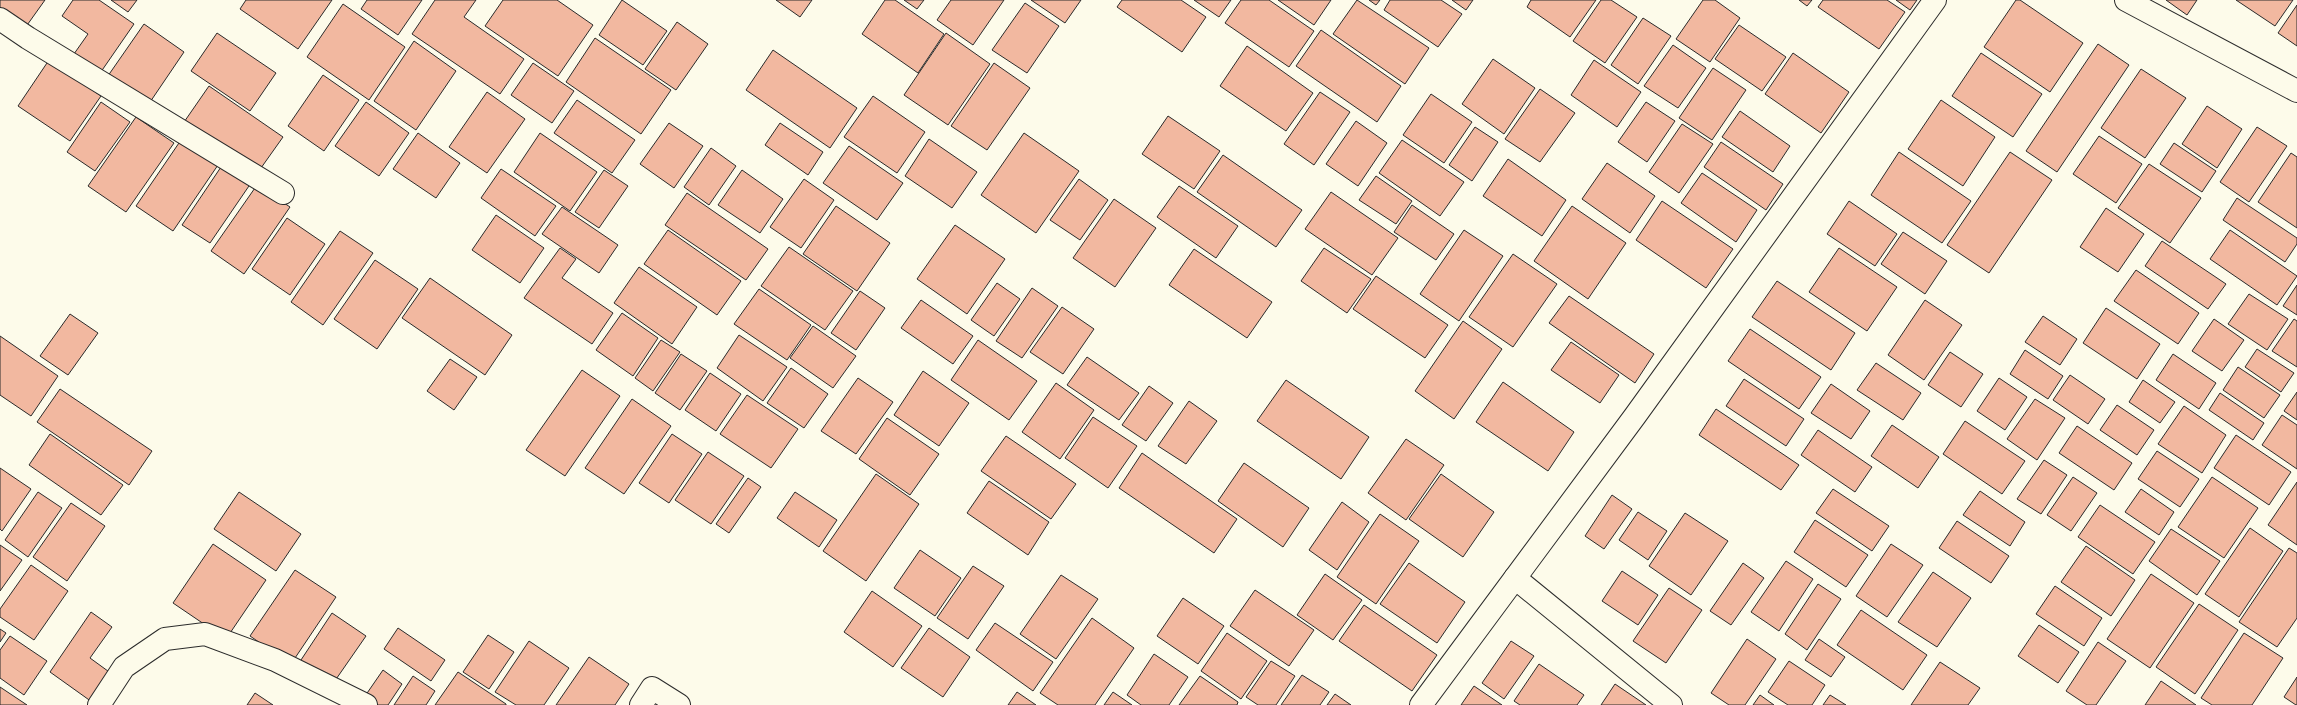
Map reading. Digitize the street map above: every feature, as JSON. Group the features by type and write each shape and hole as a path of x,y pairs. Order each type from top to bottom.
{"street":[{"path":"1421,705 1640,409 1935,0"},
{"path":"2126,0 2297,91"},
{"path":"0,19 28,38 283,193"},
{"path":"1515,578 1671,705"},
{"path":"99,705 124,667 165,639 204,634 275,660 366,705"},
{"path":"641,705 652,688 679,705"}],"building":[{"path":"0,0 45,0 25,28 0,11"},
{"path":"73,0 99,0 134,24 96,79 69,61 88,34 62,16"},
{"path":"111,0 137,0 128,12"},
{"path":"246,0 332,0 298,49 240,9"},
{"path":"367,0 422,0 398,35 361,9"},
{"path":"435,0 476,0 464,17 524,59 500,94 412,34"},
{"path":"503,0 557,0 593,25 558,76 485,26"},
{"path":"622,0 667,31 643,65 599,35"},
{"path":"776,0 812,0 800,17"},
{"path":"885,0 895,0 944,34 918,73 862,34"},
{"path":"904,0 924,0 917,9"},
{"path":"951,0 1004,0 973,45 937,20"},
{"path":"1031,0 1081,0 1065,23"},
{"path":"1122,0 1181,0 1206,17 1182,52 1117,7"},
{"path":"1194,0 1231,0 1219,17"},
{"path":"1241,0 1269,0 1314,31 1289,67 1225,23"},
{"path":"1278,0 1331,0 1314,25"},
{"path":"1357,0 1429,48 1405,84 1333,34"},
{"path":"1369,0 1380,0 1376,5"},
{"path":"1390,0 1441,0 1462,14 1438,47 1384,10"},
{"path":"1452,0 1473,0 1466,10"},
{"path":"1531,0 1596,0 1570,37 1527,7"},
{"path":"1601,0 1611,0 1637,17 1605,63 1573,41"},
{"path":"1703,0 1715,0 1740,18 1710,62 1676,39"},
{"path":"1799,0 1812,0 1807,6"},
{"path":"1823,0 1887,0 1905,12 1879,49 1818,7"},
{"path":"1896,0 1917,0 1910,10"},
{"path":"2016,0 2020,0 2083,43 2050,92 1984,47"},
{"path":"2166,0 2197,0 2187,15"},
{"path":"2236,0 2293,0 2275,26"},
{"path":"1025,3 1059,26 1027,73 992,50"},
{"path":"343,4 405,47 369,100 307,57"},
{"path":"2297,5 2297,46 2278,33"},
{"path":"1643,18 1671,36 1638,84 1611,65"},
{"path":"677,22 708,44 676,90 645,69"},
{"path":"144,24 184,52 144,111 103,83"},
{"path":"1739,25 1786,57 1762,91 1715,59"},
{"path":"1321,30 1401,86 1377,122 1296,66"},
{"path":"217,33 276,73 250,111 191,71"},
{"path":"946,33 990,64 948,125 904,95"},
{"path":"595,38 671,90 641,134 566,82"},
{"path":"414,41 456,71 416,130 374,101"},
{"path":"2098,44 2129,65 2057,172 2026,151"},
{"path":"1673,45 1706,68 1678,108 1644,86"},
{"path":"1247,46 1313,93 1286,131 1220,86"},
{"path":"773,50 857,108 830,148 746,90"},
{"path":"1793,53 1849,92 1821,133 1765,94"},
{"path":"1981,53 2042,94 2013,137 1952,96"},
{"path":"1493,59 1535,88 1504,134 1462,104"},
{"path":"49,60 101,96 70,141 18,106"},
{"path":"1594,60 1641,92 1617,127 1571,95"},
{"path":"533,63 574,91 552,123 511,95"},
{"path":"994,63 1030,88 987,150 951,126"},
{"path":"1713,68 1746,90 1712,140 1679,118"},
{"path":"2141,69 2186,98 2145,158 2101,128"},
{"path":"323,75 359,100 324,151 288,126"},
{"path":"209,86 283,137 256,175 182,125"},
{"path":"1540,89 1575,113 1540,162 1505,139"},
{"path":"487,92 525,119 487,173 449,147"},
{"path":"1320,92 1350,112 1314,165 1284,144"},
{"path":"1431,94 1472,122 1444,163 1403,135"},
{"path":"873,96 925,132 897,173 844,137"},
{"path":"577,100 635,140 612,173 554,133"},
{"path":"1941,100 1995,137 1963,186 1908,149"},
{"path":"101,102 130,122 95,171 67,152"},
{"path":"366,102 409,133 379,176 335,146"},
{"path":"1646,102 1675,121 1647,162 1618,142"},
{"path":"2207,106 2242,129 2217,168 2182,144"},
{"path":"1740,111 1790,146 1773,172 1722,137"},
{"path":"1168,116 1220,151 1194,189 1142,154"},
{"path":"136,117 174,143 126,212 88,186"},
{"path":"1356,121 1387,143 1358,186 1326,164"},
{"path":"669,123 703,146 674,188 640,164"},
{"path":"780,123 823,152 808,175 765,145"},
{"path":"1682,124 1713,144 1679,193 1649,172"},
{"path":"1475,127 1498,142 1472,181 1449,165"},
{"path":"2257,127 2287,146 2249,202 2220,182"},
{"path":"418,133 460,163 436,198 393,169"},
{"path":"540,133 597,172 570,211 514,172"},
{"path":"1024,133 1079,171 1036,233 981,195"},
{"path":"2099,136 2142,164 2116,203 2073,174"},
{"path":"929,139 977,172 952,208 905,176"},
{"path":"181,140 218,165 173,231 136,206"},
{"path":"1402,140 1464,182 1440,216 1379,173"},
{"path":"1721,142 1783,184 1766,210 1704,167"},
{"path":"2174,143 2216,171 2202,192 2160,164"},
{"path":"849,146 903,183 877,220 823,183"},
{"path":"711,148 736,166 709,205 684,187"},
{"path":"1899,152 1971,201 1942,243 1871,195"},
{"path":"2010,152 2052,180 1989,273 1947,245"},
{"path":"2291,153 2297,157 2297,228 2258,202"},
{"path":"1223,155 1302,210 1276,247 1197,192"},
{"path":"1508,159 1566,200 1542,236 1483,196"},
{"path":"1607,163 1655,196 1630,233 1582,199"},
{"path":"223,164 251,183 210,243 182,225"},
{"path":"2149,164 2201,198 2170,243 2118,208"},
{"path":"501,169 556,206 535,236 481,198"},
{"path":"604,170 628,186 599,228 575,212"},
{"path":"742,170 783,199 760,233 718,205"},
{"path":"1702,173 1757,210 1736,242 1681,203"},
{"path":"1376,176 1412,201 1396,224 1359,200"},
{"path":"804,179 834,200 801,248 770,227"},
{"path":"1079,179 1108,200 1080,240 1050,220"},
{"path":"257,185 290,207 244,274 211,251"},
{"path":"1179,186 1238,226 1216,258 1157,217"},
{"path":"1331,192 1398,238 1372,275 1305,229"},
{"path":"687,193 768,249 746,280 665,225"},
{"path":"2237,198 2297,238 2297,244 2285,262 2223,220"},
{"path":"1114,199 1156,228 1115,287 1073,258"},
{"path":"1662,201 1733,249 1706,288 1636,240"},
{"path":"1849,201 1897,234 1875,266 1827,234"},
{"path":"1412,205 1454,234 1436,260 1394,232"},
{"path":"836,206 890,243 857,291 803,254"},
{"path":"1572,206 1626,243 1588,299 1534,261"},
{"path":"562,207 618,245 599,273 542,234"},
{"path":"2106,208 2144,234 2118,272 2080,247"},
{"path":"496,215 544,248 520,283 472,250"},
{"path":"287,218 325,244 290,295 252,269"},
{"path":"955,225 1005,259 967,314 917,279"},
{"path":"668,230 741,281 717,315 644,264"},
{"path":"1464,230 1503,256 1459,321 1420,294"},
{"path":"2230,230 2297,276 2277,305 2210,259"},
{"path":"340,231 373,253 323,325 291,302"},
{"path":"1903,232 1947,261 1925,294 1881,264"},
{"path":"2162,241 2226,284 2208,309 2145,266"},
{"path":"789,247 853,291 825,330 761,286"},
{"path":"560,248 576,259 562,278 613,313 592,344 524,298"},
{"path":"1324,248 1371,279 1347,313 1301,281"},
{"path":"1839,248 1897,287 1867,331 1809,292"},
{"path":"1194,249 1272,302 1247,338 1169,285"},
{"path":"1513,254 1557,284 1513,347 1469,317"},
{"path":"375,260 418,289 377,349 334,319"},
{"path":"639,267 697,307 672,344 614,303"},
{"path":"2136,270 2199,313 2178,344 2114,301"},
{"path":"1376,276 1448,325 1425,358 1353,309"},
{"path":"430,278 512,335 485,375 402,318"},
{"path":"1777,281 1855,333 1831,370 1752,317"},
{"path":"997,283 1020,299 994,336 971,320"},
{"path":"2297,285 2297,315 2283,306"},
{"path":"1032,288 1058,306 1022,358 996,341"},
{"path":"759,289 811,325 787,360 734,324"},
{"path":"860,291 885,308 856,350 831,333"},
{"path":"2249,294 2288,319 2267,350 2228,324"},
{"path":"1569,296 1654,354 1635,383 1549,323"},
{"path":"921,300 973,336 953,364 901,328"},
{"path":"1925,300 1962,325 1924,380 1888,355"},
{"path":"1062,307 1094,329 1063,374 1030,352"},
{"path":"2106,308 2160,344 2137,379 2083,343"},
{"path":"622,313 658,338 633,376 596,350"},
{"path":"70,314 98,333 68,375 40,356"},
{"path":"2043,316 2077,339 2060,365 2025,342"},
{"path":"2214,319 2244,340 2222,371 2192,351"},
{"path":"2294,319 2297,321 2297,367 2272,351"},
{"path":"1463,321 1502,349 1454,419 1415,391"},
{"path":"813,326 856,356 833,388 790,358"},
{"path":"1750,329 1821,377 1799,409 1728,361"},
{"path":"739,335 787,367 763,401 717,368"},
{"path":"0,336 58,376 31,416 0,395"},
{"path":"661,340 680,352 653,391 635,378"},
{"path":"978,340 1037,381 1009,420 951,380"},
{"path":"1571,342 1619,375 1600,403 1551,370"},
{"path":"2257,349 2294,373 2281,392 2245,367"},
{"path":"2025,350 2063,376 2048,399 2010,374"},
{"path":"1950,352 1983,374 1961,407 1928,385"},
{"path":"681,354 707,371 680,410 655,393"},
{"path":"2173,354 2216,383 2199,409 2156,380"},
{"path":"1087,357 1139,393 1119,420 1067,385"},
{"path":"450,359 477,377 454,410 427,391"},
{"path":"1876,363 1921,393 1903,420 1857,390"},
{"path":"2238,367 2280,395 2264,418 2223,390"},
{"path":"791,368 828,394 804,428 767,403"},
{"path":"582,370 620,396 565,476 526,450"},
{"path":"923,371 969,403 939,446 894,415"},
{"path":"710,373 741,394 716,431 685,410"},
{"path":"2070,375 2105,399 2088,424 2053,400"},
{"path":"858,378 893,402 856,454 821,431"},
{"path":"1999,378 2027,397 2005,430 1977,411"},
{"path":"1744,379 1804,419 1786,446 1726,406"},
{"path":"1286,380 1369,437 1341,479 1257,421"},
{"path":"2143,380 2175,402 2160,423 2129,402"},
{"path":"1503,382 1574,432 1548,471 1476,422"},
{"path":"1056,383 1094,410 1060,459 1022,432"},
{"path":"1831,384 1870,411 1851,439 1811,413"},
{"path":"1149,386 1173,403 1146,441 1122,425"},
{"path":"60,389 152,451 129,485 37,422"},
{"path":"2297,392 2297,420 2284,411"},
{"path":"2220,393 2264,423 2253,440 2209,410"},
{"path":"747,395 798,429 771,468 720,434"},
{"path":"632,399 671,426 624,494 585,468"},
{"path":"2035,399 2065,418 2037,460 2007,439"},
{"path":"1189,401 1217,421 1186,464 1158,446"},
{"path":"2117,405 2154,430 2137,455 2100,430"},
{"path":"2184,406 2226,435 2202,473 2158,444"},
{"path":"1716,409 1799,465 1781,490 1699,435"},
{"path":"2282,415 2297,425 2297,469 2262,445"},
{"path":"1093,417 1137,446 1108,488 1065,458"},
{"path":"887,418 939,454 910,495 859,459"},
{"path":"1965,421 2025,461 2002,494 1943,454"},
{"path":"1892,425 1939,457 1918,488 1871,456"},
{"path":"2077,426 2132,463 2114,490 2059,453"},
{"path":"1818,430 1872,467 1855,492 1801,455"},
{"path":"50,434 123,485 101,515 29,465"},
{"path":"672,434 702,454 669,503 639,483"},
{"path":"2236,435 2291,472 2269,505 2214,468"},
{"path":"1006,436 1076,484 1051,519 981,471"},
{"path":"1406,439 1444,465 1406,520 1368,493"},
{"path":"2157,451 2199,479 2180,507 2138,479"},
{"path":"708,452 744,476 711,524 675,500"},
{"path":"1142,453 1237,519 1214,553 1119,488"},
{"path":"2044,460 2067,475 2041,514 2017,499"},
{"path":"1244,463 1309,508 1283,547 1218,501"},
{"path":"0,468 31,489 2,531 0,529"},
{"path":"876,474 919,504 866,581 823,551"},
{"path":"1441,474 1494,512 1463,557 1409,519"},
{"path":"2073,477 2097,493 2071,531 2047,515"},
{"path":"2212,477 2258,508 2224,558 2178,527"},
{"path":"748,478 761,487 729,533 716,524"},
{"path":"989,481 1049,522 1028,555 967,513"},
{"path":"2297,482 2297,545 2268,525"},
{"path":"1833,489 1889,526 1872,551 1816,513"},
{"path":"2141,489 2174,512 2159,535 2125,512"},
{"path":"1980,491 2025,522 2010,546 1963,515"},
{"path":"38,492 62,508 28,557 5,540"},
{"path":"239,492 301,534 276,571 214,529"},
{"path":"795,492 837,520 819,547 777,518"},
{"path":"1612,495 1632,509 1604,549 1585,536"},
{"path":"1342,502 1369,522 1337,570 1309,550"},
{"path":"71,503 105,526 67,581 33,557"},
{"path":"2100,505 2155,542 2133,574 2078,537"},
{"path":"1638,512 1667,531 1648,560 1619,540"},
{"path":"1685,513 1728,541 1691,595 1649,566"},
{"path":"1380,514 1419,541 1376,604 1337,577"},
{"path":"1815,520 1868,555 1846,587 1794,552"},
{"path":"1957,521 2009,556 1991,583 1939,548"},
{"path":"2250,528 2283,551 2239,617 2205,594"},
{"path":"2171,529 2220,561 2197,595 2149,561"},
{"path":"213,544 266,580 226,639 173,603"},
{"path":"1891,544 1923,565 1887,617 1856,596"},
{"path":"0,545 22,560 0,591"},
{"path":"2086,546 2135,580 2111,616 2061,582"},
{"path":"2289,548 2297,553 2297,618 2277,647 2239,622"},
{"path":"920,550 961,578 935,616 894,588"},
{"path":"1786,561 1813,579 1779,631 1751,612"},
{"path":"1409,563 1465,602 1437,643 1380,604"},
{"path":"1743,563 1764,578 1731,625 1710,611"},
{"path":"31,565 68,591 34,640 0,617 0,609"},
{"path":"973,566 1004,586 968,639 937,618"},
{"path":"295,570 336,597 291,664 250,636"},
{"path":"1622,571 1658,595 1638,625 1602,601"},
{"path":"1933,572 1971,598 1937,647 1898,622"},
{"path":"1325,574 1362,600 1333,640 1297,615"},
{"path":"2151,574 2194,603 2150,668 2107,639"},
{"path":"1061,575 1098,599 1056,659 1020,634"},
{"path":"1818,584 1841,599 1807,650 1785,634"},
{"path":"2055,586 2102,618 2084,646 2036,614"},
{"path":"1669,588 1702,610 1666,663 1633,641"},
{"path":"1255,590 1314,630 1289,666 1230,626"},
{"path":"872,591 922,626 893,667 844,632"},
{"path":"1183,598 1224,626 1198,664 1157,636"},
{"path":"2199,604 2238,630 2195,694 2156,667"},
{"path":"1364,605 1437,655 1412,691 1339,641"},
{"path":"1861,610 1927,655 1903,690 1837,645"},
{"path":"91,612 112,627 90,658 112,674 92,702 50,672"},
{"path":"332,613 366,636 332,685 299,663"},
{"path":"1092,618 1134,648 1095,705 1058,705 1040,693"},
{"path":"995,623 1053,662 1033,691 976,650"},
{"path":"2039,625 2079,652 2058,683 2018,656"},
{"path":"398,628 445,660 431,681 384,649"},
{"path":"929,628 970,657 943,697 901,668"},
{"path":"0,629 6,633 0,642"},
{"path":"1227,633 1267,661 1241,699 1201,671"},
{"path":"2244,633 2283,658 2252,705 2212,705 2201,698"},
{"path":"488,635 514,652 489,689 463,672"},
{"path":"10,636 47,661 24,695 0,678 0,650"},
{"path":"1747,639 1776,659 1745,705 1729,705 1711,693"},
{"path":"1819,639 1845,657 1831,677 1805,660"},
{"path":"529,641 569,668 544,705 516,705 495,692"},
{"path":"1511,641 1534,656 1504,699 1482,683"},
{"path":"2098,642 2126,661 2096,705 2087,705 2066,691"},
{"path":"1154,654 1188,677 1169,705 1141,705 1127,695"},
{"path":"589,657 629,684 615,705 556,705"},
{"path":"1271,661 1295,676 1276,705 1258,705 1246,697"},
{"path":"1789,661 1825,685 1812,705 1788,705 1768,692"},
{"path":"1940,662 1980,688 1968,705 1911,705"},
{"path":"1539,664 1584,695 1577,705 1520,705 1514,701"},
{"path":"383,670 402,684 388,705 372,705 363,699"},
{"path":"458,672 506,704 506,705 435,705"},
{"path":"1302,675 1329,692 1320,705 1281,705"},
{"path":"413,676 435,691 426,705 394,705"},
{"path":"1200,676 1238,702 1237,705 1179,705"},
{"path":"2297,677 2297,705 2296,705 2284,697"},
{"path":"2161,681 2196,705 2145,705"},
{"path":"1615,684 1646,705 1601,705"},
{"path":"1474,686 1502,705 1461,705"},
{"path":"0,687 27,705 0,705"},
{"path":"1017,692 1036,705 1008,705"},
{"path":"1113,692 1132,705 1104,705"},
{"path":"255,693 273,705 247,705"},
{"path":"1335,694 1351,705 1327,705"},
{"path":"1760,695 1774,705 1753,705"},
{"path":"1830,695 1846,705 1823,705"}]}
